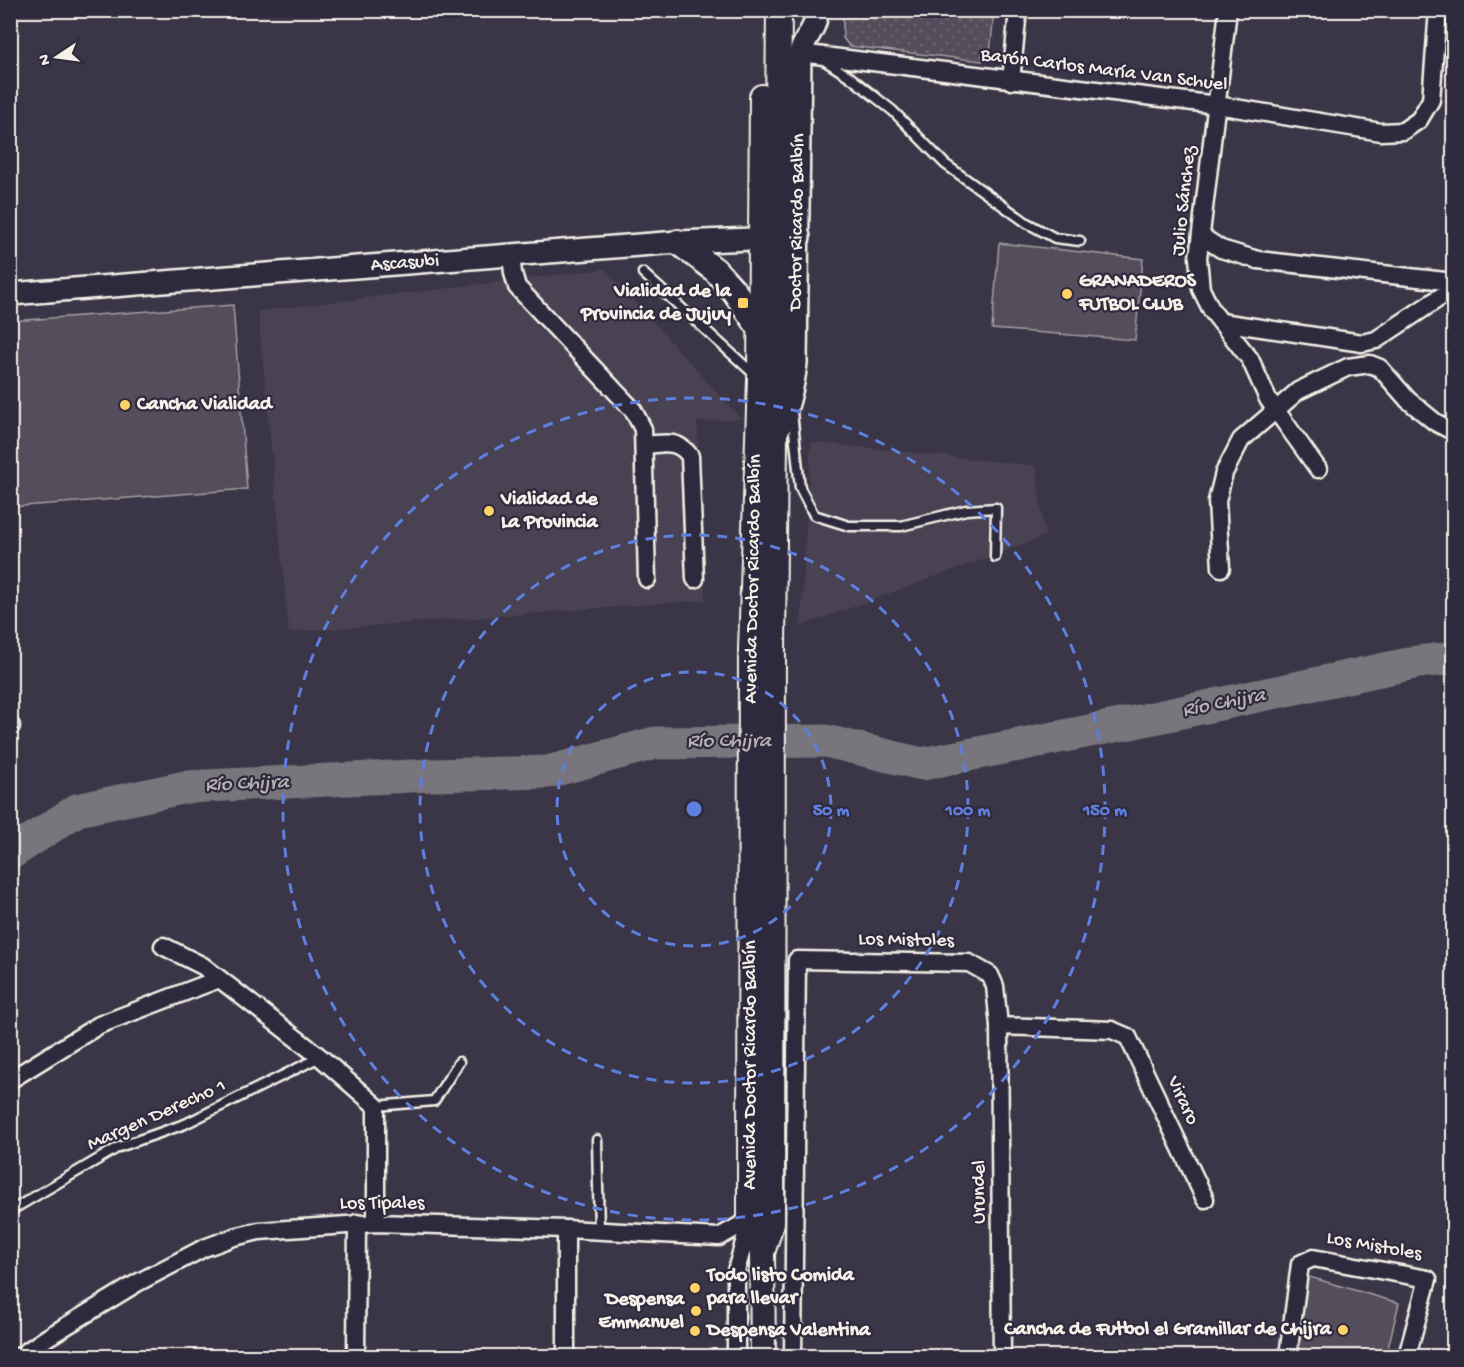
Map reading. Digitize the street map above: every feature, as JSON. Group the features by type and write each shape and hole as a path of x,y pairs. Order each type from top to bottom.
{"main road":[{"name":"Avenida Doctor Ricardo Balbín","path":"763,1356 759,327 779,238 764,10"},
{"name":"Avenida Doctor Ricardo Balbín","path":"762,649 775,435 779,238 779,10"},
{"path":"678,242 715,270 734,291 759,327"}],"street":[{"name":"Doctor Ricardo Balbín","path":"775,435 786,413 796,363 779,238 808,54 806,37 818,20 817,10"},
{"path":"1011,81 1018,10"},
{"name":"Julio Sánchez","path":"1228,10 1198,258 1201,289 1221,322 1251,359 1275,411 1318,469"},
{"name":"Barón Carlos María Van Schuel","path":"808,54 1217,105 1381,132 1403,131 1419,120 1431,100 1438,10"},
{"path":"1201,236 1221,249 1258,260 1454,282"},
{"name":"Ascasubi","path":"10,294 678,242 779,238"},
{"path":"511,255 517,287 633,410 643,429 647,579"},
{"path":"1221,322 1362,343 1376,340 1454,288"},
{"path":"1362,343 1370,364"},
{"path":"1221,568 1216,501 1224,473 1241,440 1298,391 1348,367 1370,364 1380,368 1408,400 1426,415 1454,432"},
{"path":"644,446 674,443 682,446 690,456 695,579"},
{"path":"163,946 202,966 320,1056 376,1106 376,1222"},
{"name":"Los Mistoles","path":"793,1356 797,960 969,963 990,975 995,986 999,1026"},
{"path":"10,1080 99,1025 219,979"},
{"name":"Viraro","path":"999,1026 1112,1030 1128,1037 1205,1199"},
{"name":"Urundel","path":"999,1026 1002,1356"},
{"path":"736,1356 736,1270 761,1220"},
{"name":"Los Tipales","path":"20,1356 137,1283 204,1248 259,1231 376,1222 719,1237 761,1220"},
{"path":"356,1356 357,1223"},
{"path":"566,1229 566,1356"},
{"name":"Los Mistoles","path":"1288,1356 1300,1264 1313,1258 1428,1279 1407,1356"}],"lane":[{"path":"808,54 850,77 893,111 945,164 1027,223 1055,238 1080,242"},
{"path":"643,273 760,380"},
{"path":"790,397 800,488 814,515 849,526 901,526 966,510 996,508 995,557"},
{"name":"Margen Derecho 1","path":"10,1211 119,1147 185,1124 320,1056"},
{"path":"376,1106 435,1101 459,1062"},
{"path":"597,1140 599,1231"}],"shaded area":[{"path":"843,11 994,11 990,54 982,61 849,46 843,38"},
{"name":"GRANADEROS FUTBOL CLUB","path":"999,243 1143,259 1135,340 992,329"},
{"name":"Vialidad de La Provincia","path":"605,269 741,419 697,422 705,600 289,632 258,311"},
{"name":"Cancha Vialidad","path":"233,305 247,489 11,507 11,321"},
{"path":"811,442 1036,466 1045,536 801,626"},
{"name":"Cancha de Futbol el Gramillar de Chijra","path":"1306,1276 1399,1303 1386,1356 1286,1356"}],"waterway":[{"name":"Río Chijra","path":"10,854 77,810 186,787 432,775 548,772 655,743 826,741 922,764 1418,662 1454,658"}],"place":[{"name":"GRANADEROS FUTBOL CLUB","path":"1067,294"},
{"name":"Vialidad de la Provincia de Jujuy","path":"743,303"},
{"name":"Cancha Vialidad","path":"125,405"},
{"name":"Vialidad de La Provincia","path":"489,511"},
{"name":"Todo listo Comida para llevar","path":"695,1288"},
{"name":"Despensa Emmanuel","path":"696,1311"},
{"name":"Cancha de Futbol el Gramillar de Chijra","path":"1343,1330"},
{"name":"Despensa Valentina","path":"695,1331"}]}
